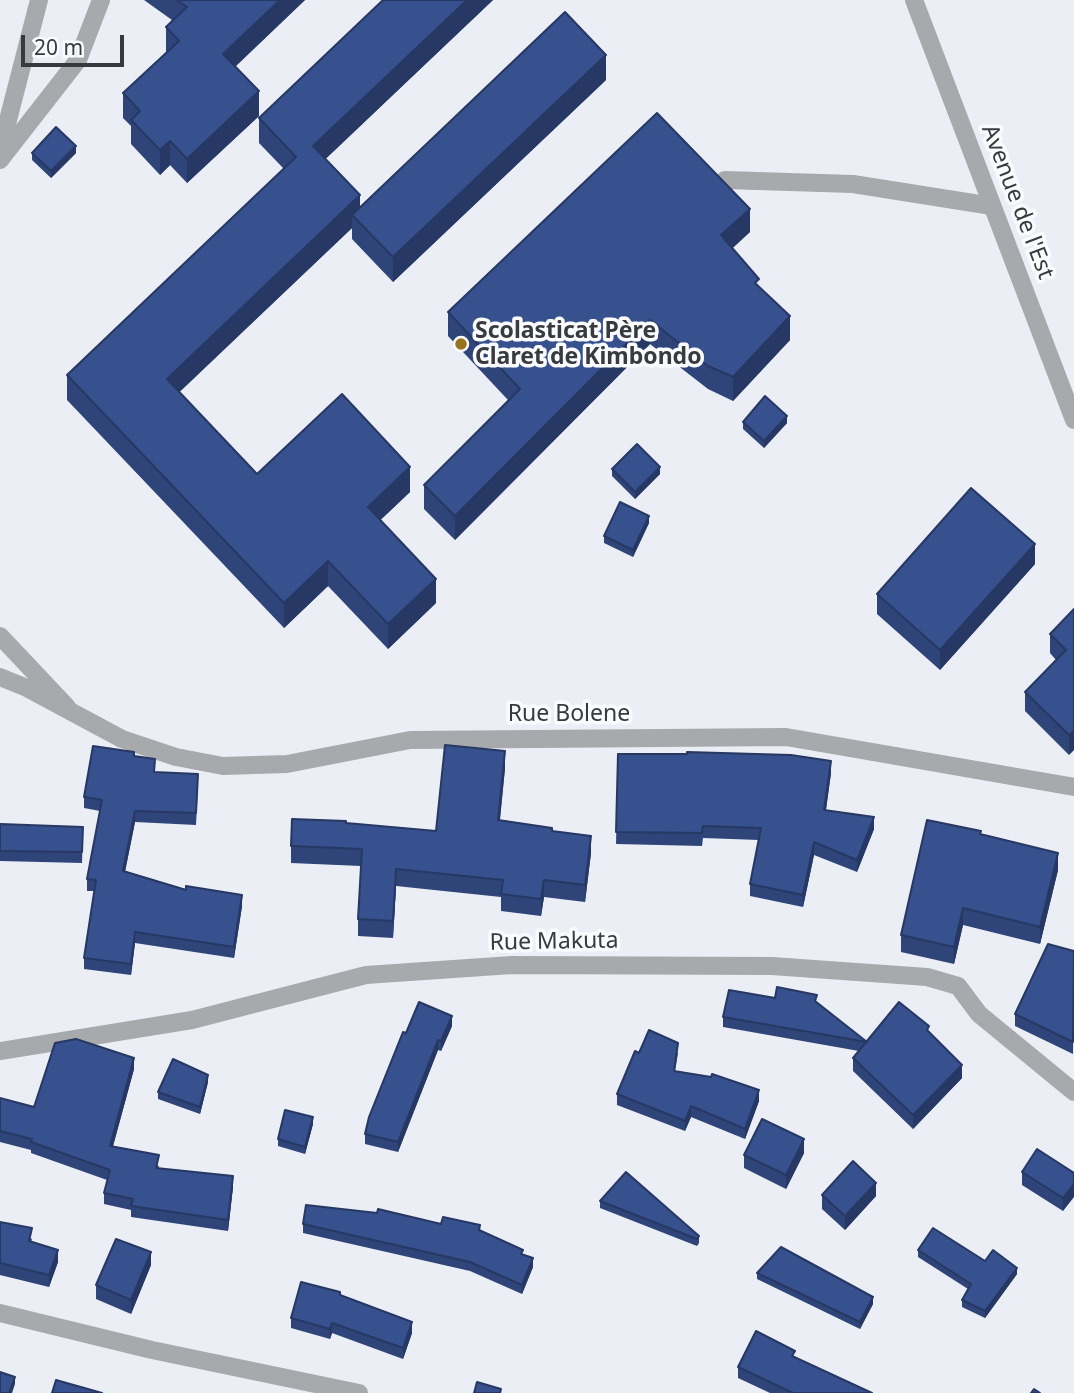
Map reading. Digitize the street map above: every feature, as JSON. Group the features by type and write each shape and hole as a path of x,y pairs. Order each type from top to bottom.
{"street":[{"path":"0,151 38,0"},
{"path":"0,160 78,60 101,0"},
{"name":"Avenue de l'Est","path":"914,0 1074,421"},
{"path":"725,180 853,184 992,206"},
{"path":"0,636 73,714"},
{"name":"Rue Bolene","path":"0,677 27,688 122,739 176,757 223,766 287,764 410,740 786,737 1074,787"},
{"name":"Rue Makuta","path":"0,1051 192,1020 366,975 512,965 772,966 927,977 958,986 979,1014 1074,1092"},
{"path":"0,1313 152,1350 359,1393"}],"building":[{"path":"177,0 280,0 223,54 259,91 187,159 170,141 160,150 131,120 140,111 123,93 179,41 166,27 187,7"},
{"path":"383,0 467,0 313,146 360,195 167,379 257,474 342,394 410,467 368,507 436,579 388,624 328,561 284,603 67,375 296,157 259,118"},
{"path":"565,12 606,55 393,257 352,215"},
{"path":"657,113 750,209 721,235 759,279 755,283 790,316 733,377 708,366 650,320 455,516 424,485 520,389 448,312"},
{"path":"56,127 76,146 51,171 32,153"},
{"path":"765,396 787,416 764,441 743,422"},
{"path":"637,444 660,467 635,492 612,469"},
{"path":"971,488 1035,544 940,650 877,594"},
{"path":"620,502 649,516 633,550 604,536"},
{"path":"1074,609 1074,731 1069,735 1025,692 1066,650 1050,634"},
{"path":"445,745 505,751 498,820 591,836 585,885 544,880 541,899 501,894 503,880 396,869 393,921 358,919 362,849 291,846 292,819 346,821 436,831"},
{"path":"93,746 134,752 134,756 155,759 154,772 198,774 196,813 135,811 123,871 186,890 186,886 242,895 234,947 135,932 131,964 84,958 96,880 87,879 102,800 84,797"},
{"path":"687,752 791,755 831,761 824,810 874,817 857,860 814,842 803,895 750,884 761,828 703,826 702,833 616,832 618,754"},
{"path":"927,820 981,831 980,834 1058,853 1040,927 963,908 954,947 901,935"},
{"path":"0,824 83,827 82,852 0,851"},
{"path":"1048,944 1074,951 1073,1042 1015,1014"},
{"path":"777,987 817,995 815,1001 867,1042 723,1017 729,990 775,998"},
{"path":"419,1002 452,1016 441,1041 438,1040 398,1142 365,1134 369,1117 403,1032 406,1033"},
{"path":"899,1002 929,1026 927,1030 962,1065 913,1115 853,1058"},
{"path":"649,1030 678,1043 674,1071 711,1077 712,1074 759,1090 745,1129 691,1106 685,1121 617,1094 635,1051 639,1053"},
{"path":"76,1039 134,1058 110,1146 159,1155 156,1168 233,1176 228,1220 131,1206 133,1199 104,1193 110,1170 31,1142 32,1139 0,1131 0,1098 34,1107 55,1043"},
{"path":"173,1059 208,1075 200,1107 158,1092"},
{"path":"285,1110 313,1117 305,1147 278,1139"},
{"path":"762,1119 804,1139 786,1175 744,1155"},
{"path":"1037,1149 1074,1173 1074,1184 1063,1198 1022,1172"},
{"path":"853,1161 876,1183 845,1216 822,1195"},
{"path":"626,1172 699,1236 697,1239 600,1201"},
{"path":"306,1205 377,1213 378,1209 441,1224 443,1217 480,1225 479,1230 523,1250 521,1254 533,1258 522,1285 470,1262 303,1224"},
{"path":"0,1222 32,1228 29,1241 58,1250 49,1275 0,1263"},
{"path":"933,1228 985,1261 993,1250 1017,1268 985,1311 962,1300 971,1284 918,1250"},
{"path":"116,1239 151,1252 131,1300 96,1285"},
{"path":"781,1247 873,1297 860,1322 757,1273"},
{"path":"301,1282 340,1292 340,1295 412,1322 403,1348 332,1323 330,1329 291,1318"},
{"path":"756,1331 795,1351 792,1356 872,1393 793,1393 738,1367"},
{"path":"0,1372 15,1377 9,1393 0,1393"},
{"path":"56,1380 102,1393 52,1393"},
{"path":"477,1382 501,1389 500,1393 474,1393"}],"place":[{"name":"Scolasticat Père Claret de Kimbondo","path":"461,344"}]}
